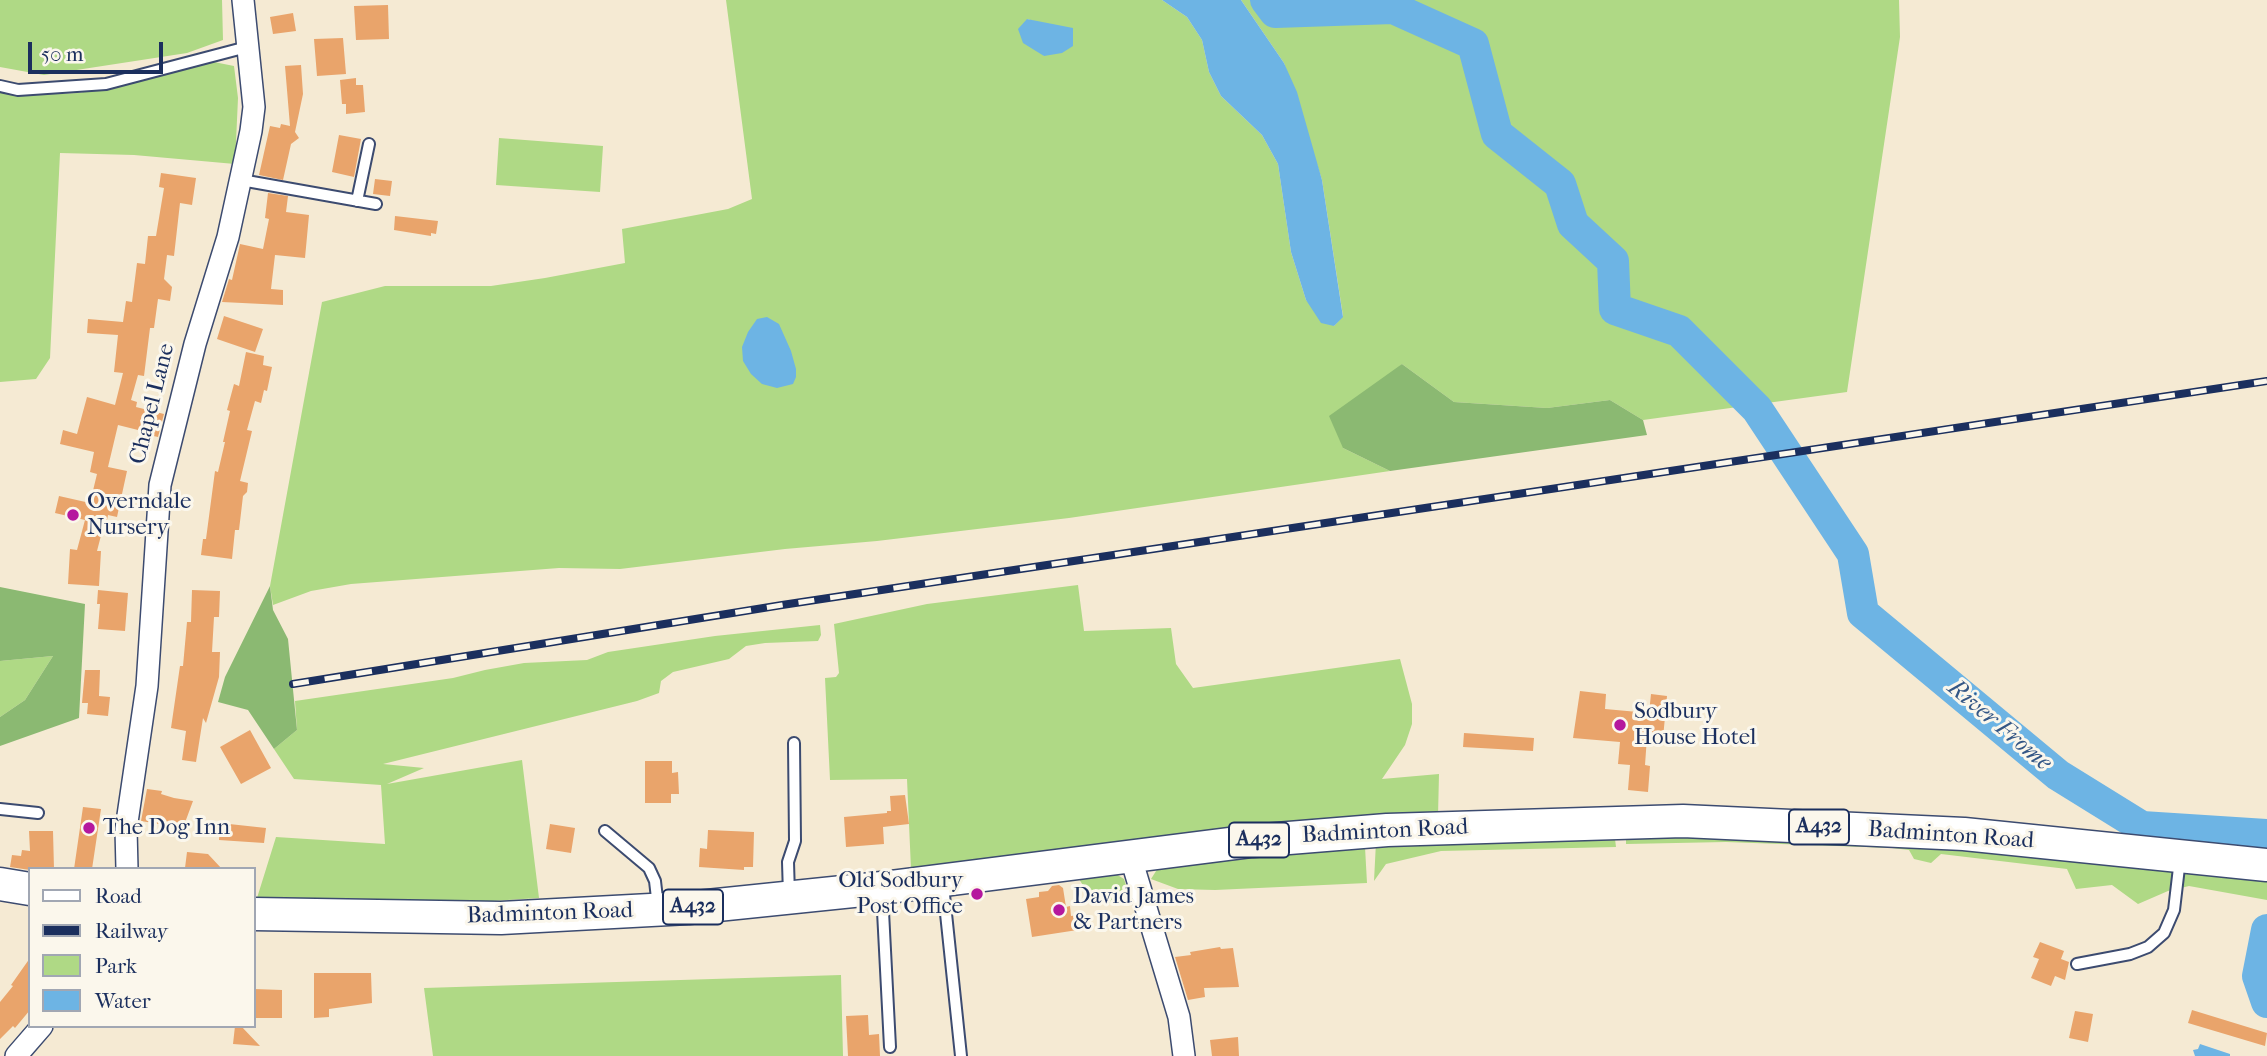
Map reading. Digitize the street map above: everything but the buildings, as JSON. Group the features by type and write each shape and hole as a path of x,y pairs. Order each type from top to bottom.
{"main road":[{"name":"Badminton Road","path":"256,914 500,918 659,909 882,888 1252,841 1387,830 1683,821 1964,834 2259,864"},
{"path":"0,884 28,888"}],"street":[{"name":"Chapel Lane","path":"127,867 125,829 147,686 160,485 195,344 228,237 254,107 243,0"},
{"path":"1130,855 1179,1017 1184,1056"},
{"path":"16,1056 40,1028"}],"lane":[{"path":"0,86 18,90 106,84 247,47"},
{"path":"357,201 369,144"},
{"path":"241,180 376,204"},
{"path":"789,897 788,862 795,841 794,743"},
{"path":"0,809 38,813"},
{"path":"605,831 649,868 655,881 659,909"},
{"path":"2077,964 2130,954 2148,947 2164,933 2174,910 2181,856"},
{"path":"942,880 961,1056"},
{"path":"882,888 890,1047"}],"green space":[{"path":"0,0 222,0 223,40 187,53 44,75 0,67"},
{"path":"726,0 1162,0 1187,17 1202,40 1209,72 1221,96 1262,135 1278,164 1291,252 1306,300 1334,326 1343,316 1322,180 1284,63 1241,0 1899,0 1900,37 1847,392 1643,420 1610,400 1547,408 1454,402 1402,364 1343,448 1390,471 1069,518 620,569 559,568 351,584 311,591 273,605 270,586 322,302 385,286 491,286 625,263 622,229 728,209 752,199","holes":["1027,19 1047,25 1044,56"]},
{"path":"214,62 234,66 238,98 235,164 134,155 60,153 50,358 36,379 0,382 0,89 27,95 79,93"},
{"path":"499,138 603,146 600,192 496,185"},
{"path":"1402,364 1454,402 1547,408 1610,400 1643,420 1647,435 1390,471 1343,448 1329,416"},
{"path":"1078,585 1084,631 1171,628 1176,664 1193,688 1400,659 1412,704 1412,724 1405,745 1382,779 1439,774 1438,816 911,869 907,779 830,780 825,678 836,677 839,673 834,624 927,604"},
{"path":"270,586 273,610 288,639 297,730 274,749 248,710 218,702 225,677"},
{"path":"0,587 85,604 79,718 0,746 0,717 25,700 53,656 0,661"},
{"path":"820,625 821,635 818,641 746,646 729,659 673,672 661,681 659,693 637,701 383,764 424,768 387,784 522,760 539,898 365,909 257,898 276,837 385,844 381,785 294,779 274,749 297,730 295,701 453,678 524,663 587,660 608,652 715,636"},
{"path":"53,656 25,700 0,717 0,661"},
{"path":"1614,831 1616,847 1441,851 1386,864 1374,881 1376,842"},
{"path":"1626,831 1967,844 2267,878 2267,900 2189,886 2168,891 2138,904 2112,885 2076,889 2067,869 1941,854 1931,863 1914,859 1909,850 1892,848 1726,842 1626,844"},
{"path":"1365,847 1367,883 1215,890 1178,889 1151,879 1163,860"},
{"path":"1116,874 1124,879 1131,901 1114,904 1098,900 1086,890 1079,879"},
{"path":"841,975 843,1056 433,1056 424,988"}],"water":[{"path":"1162,0 1241,0 1284,63 1297,92 1322,180 1343,317 1334,326 1321,323 1306,300 1291,252 1278,164 1262,135 1221,96 1209,72 1202,40 1187,17"},
{"path":"1027,19 1073,28 1073,46 1062,53 1044,56 1023,43 1018,29"},
{"path":"767,317 779,324 791,351 796,369 793,384 777,388 762,384 751,374 743,361 742,347 748,332 757,319"},
{"path":"2200,1044 2230,1056 2195,1056 2193,1050 2198,1049"}],"waterway":[{"name":"River Frome","path":"1266,0 1275,12 1393,8 1473,44 1497,134 1560,184 1573,224 1613,261 1615,309 1679,331 1757,409 1853,554 1863,613 2058,775 2142,827 2267,835"},
{"name":"River Frome","path":"2267,930 2258,976 2267,1002"}],"railway":[{"path":"293,684 782,605 2267,381"}],"place":[{"name":"Overndale Nursery","path":"73,515"},
{"name":"Sodbury House Hotel","path":"1620,725"},
{"name":"The Dog Inn","path":"89,828"},
{"name":"Old Sodbury Post Office","path":"977,894"},
{"name":"David James & Partners","path":"1059,910"}]}
